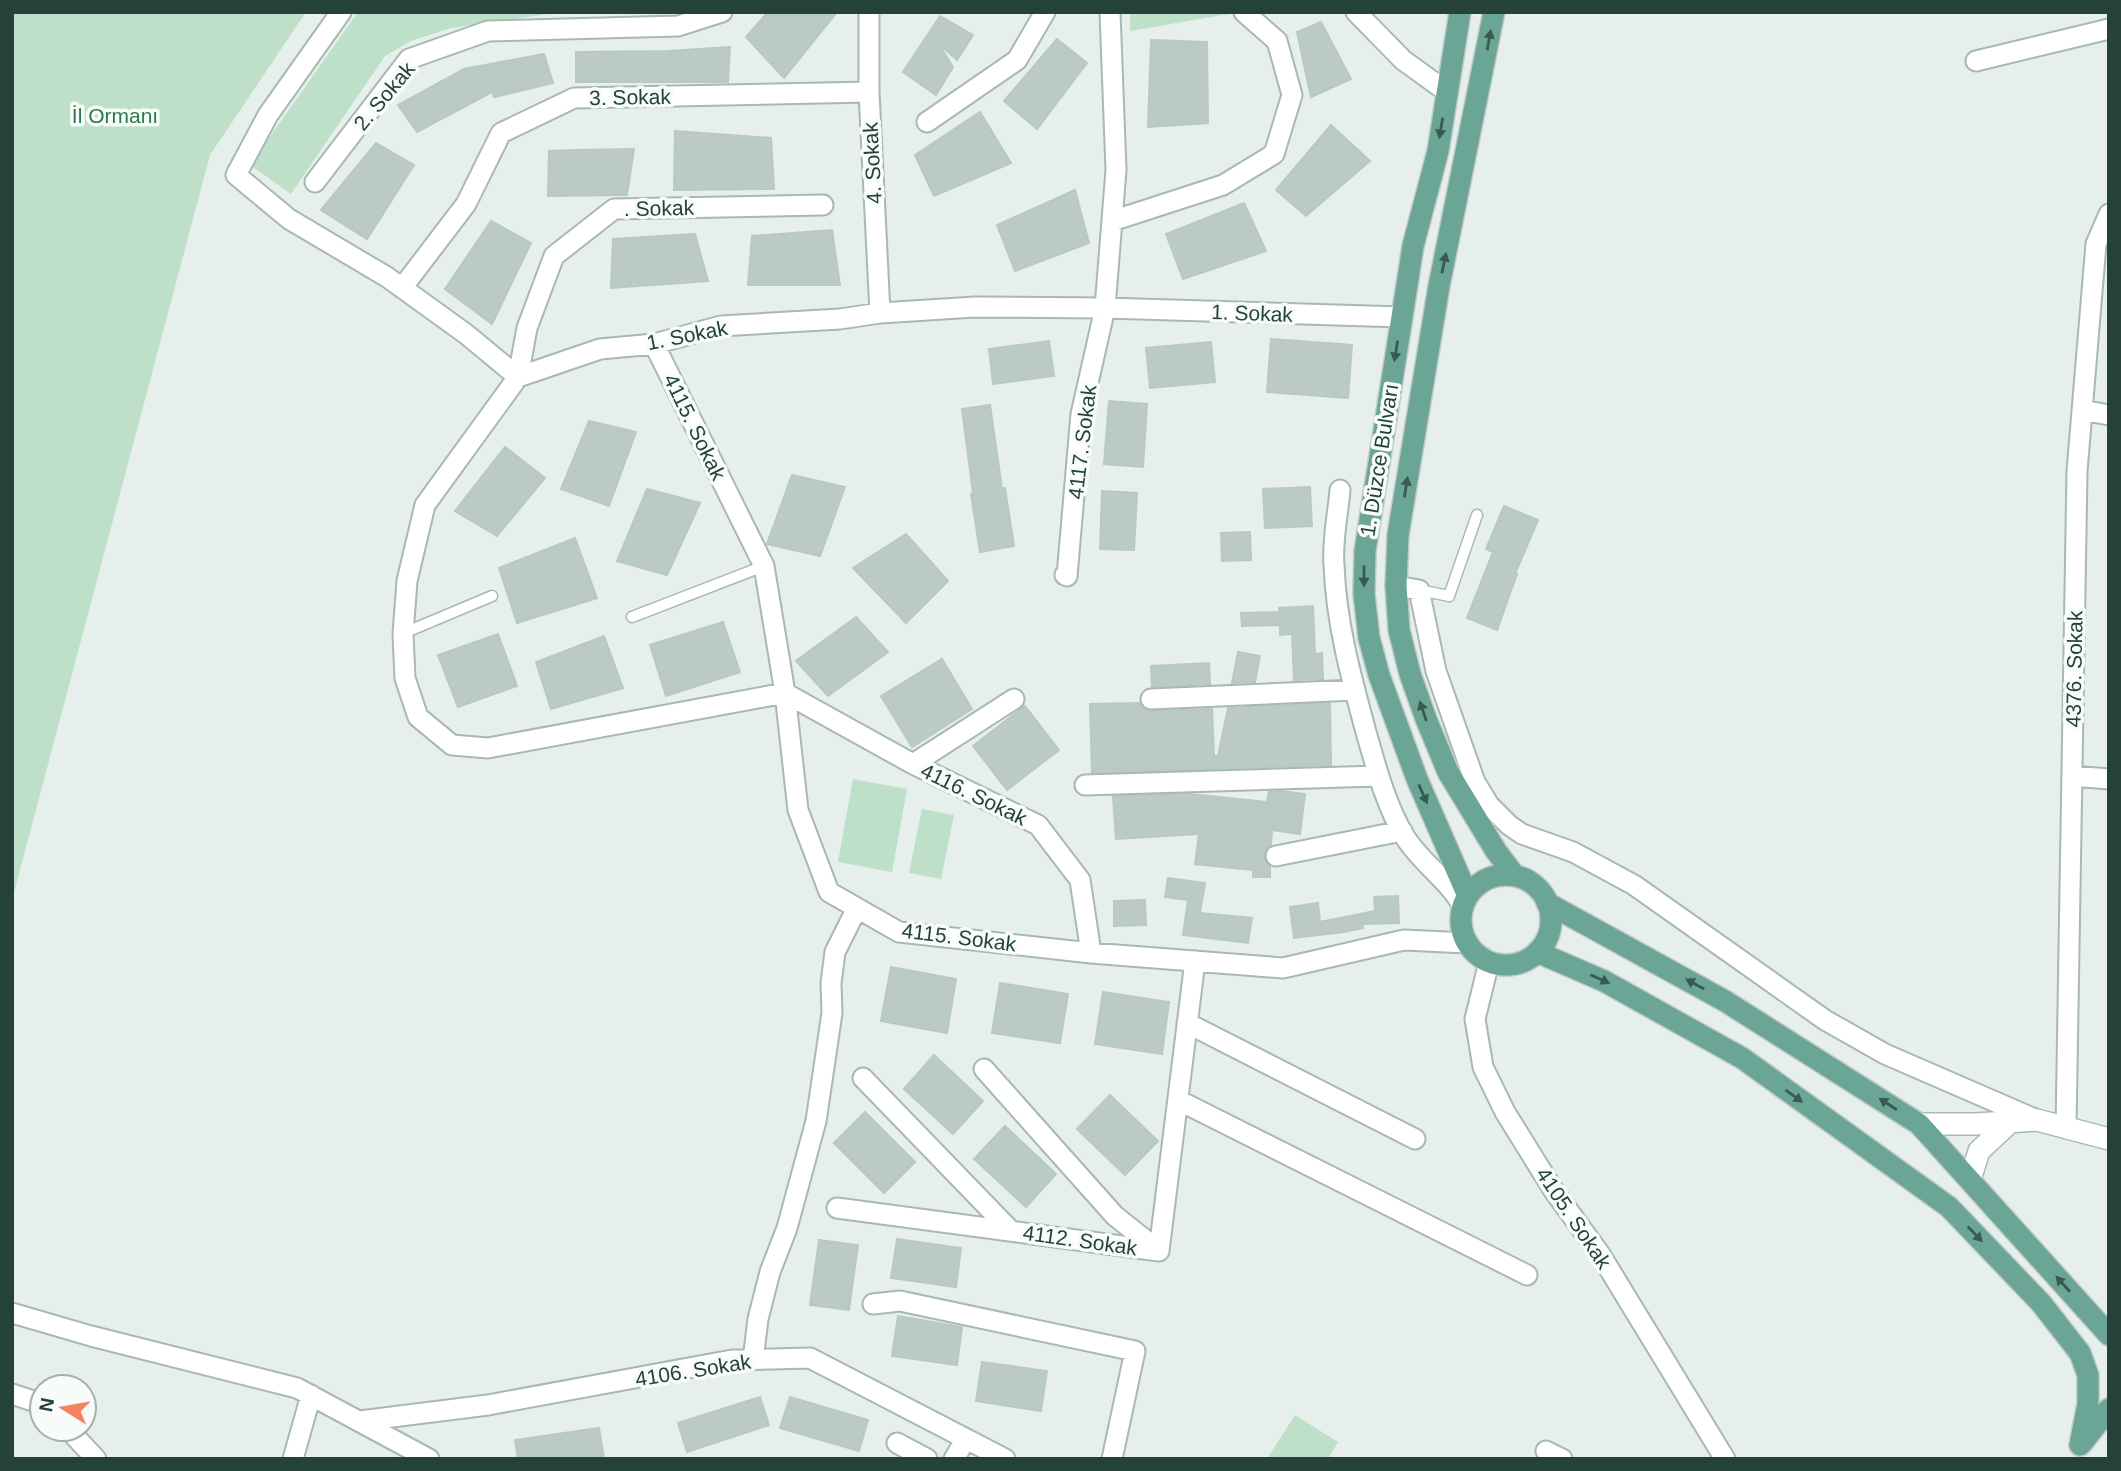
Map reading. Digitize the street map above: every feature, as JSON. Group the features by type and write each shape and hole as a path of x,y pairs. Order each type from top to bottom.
{"main road":[{"name":"1. Düzce Bulvarı","path":"1460,12 1437,151 1413,246 1365,551 1364,594 1369,638 1379,675 1465,902"},
{"name":"1. Düzce Bulvarı","path":"1494,12 1439,286 1398,535 1396,586 1399,630 1410,674 1430,730 1448,772 1473,815 1515,876"},
{"path":"1515,876 1528,881 1539,890 1551,918 1549,933 1537,952 1518,964 1489,962 1476,954 1466,943 1461,919 1465,902 1476,887 1488,879 1515,876"},
{"path":"1547,904 1725,1000 1919,1124 2109,1335"},
{"path":"1537,952 1614,986 1742,1058 1949,1207 2041,1303 2080,1353 2088,1375 2088,1404 2078,1452"},
{"path":"2078,1452 2109,1409"}],"street":[{"path":"341,12 268,115 236,175 289,219 402,288 466,334 518,377 425,505 407,581 403,634 405,678 418,717 452,745 488,748 785,693"},
{"name":"2. Sokak","path":"315,182 409,59 488,31 678,26 722,12"},
{"name":"4. Sokak","path":"869,12 869,92 880,313"},
{"path":"927,121 1017,60 1045,12"},
{"name":"4117. Sokak","path":"1065,575 1067,576 1081,414 1105,308 1112,221 1116,170 1110,12"},
{"path":"1112,221 1223,185 1274,155 1292,95 1277,41 1244,12"},
{"path":"1356,12 1403,60 1447,92"},
{"path":"1976,61 2109,29"},
{"name":"3. Sokak","path":"402,288 466,204 501,133 574,98 869,92"},
{"name":". Sokak","path":"518,377 527,328 554,256 614,209 823,205"},
{"name":"4376. Sokak","path":"2066,1128 2077,471 2096,244 2109,214"},
{"name":"1. Sokak","path":"518,377 600,349 654,344 721,326 840,319 880,313 975,307 1402,317"},
{"name":"4115. Sokak","path":"654,344 764,566 785,693 799,810 829,892 899,932 1091,953 1283,968 1404,940 1466,943"},
{"path":"2082,410 2109,415"},
{"path":"1340,490 1333,562 1340,625 1378,776 1402,831 1427,866 1465,902"},
{"path":"1396,586 1419,590 1436,671 1475,782 1489,805 1509,825 1522,834 1573,852 1634,885 1825,1020 1885,1054 2038,1120 2109,1139"},
{"path":"1151,699 1355,690"},
{"name":"4116. Sokak","path":"785,693 914,764 1038,825 1080,880 1091,953"},
{"path":"914,764 1014,699"},
{"path":"1085,785 1378,776"},
{"path":"2072,776 2109,779"},
{"path":"1276,856 1402,831"},
{"path":"753,1360 758,1319 770,1272 787,1228 816,1121 832,1013 831,983 835,952 857,908"},
{"name":"4112. Sokak","path":"837,1208 1159,1251 1195,961"},
{"name":"4105. Sokak","path":"1489,962 1475,1019 1483,1068 1554,1191 1600,1254 1725,1459"},
{"path":"1188,1023 1415,1139"},
{"path":"984,1069 1115,1216 1159,1251"},
{"path":"863,1078 1011,1231"},
{"path":"1178,1100 1527,1275"},
{"path":"1919,1124 2038,1120"},
{"path":"1970,1180 1979,1151 2008,1123"},
{"path":"873,1304 900,1301 1135,1351 1112,1459"},
{"path":"12,1312 91,1336 297,1388 429,1459"},
{"name":"4106. Sokak","path":"360,1421 488,1405 732,1360 810,1358 1005,1459"},
{"path":"293,1459 311,1395"},
{"path":"954,1459 966,1439"},
{"path":"81,1443 96,1459"},
{"path":"897,1443 927,1459"}],"lane":[{"path":"1419,590 1449,596 1477,515"},
{"path":"632,617 764,566"},
{"path":"403,634 492,596"}],"green space":[{"name":"İl Ormanı","path":"12,12 306,12 210,155 12,900"},
{"path":"358,12 562,12 451,28 411,41 385,56 291,194 250,165"},
{"path":"1130,12 1228,12 1229,14 1130,31"},
{"path":"853,779 907,789 892,872 838,862"},
{"path":"922,809 954,815 941,879 909,873"},
{"path":"1295,1415 1338,1442 1328,1459 1267,1459"}],"building":[{"path":"768,12 837,12 784,78 746,37"},
{"path":"940,16 973,35 957,60 938,43 953,67 936,95 903,72"},
{"path":"1321,22 1351,79 1311,97 1297,32"},
{"path":"1057,39 1087,63 1037,129 1004,101"},
{"path":"1151,40 1207,42 1208,123 1148,127"},
{"path":"730,47 728,82 576,82 576,52"},
{"path":"544,54 553,83 494,97 492,92 417,132 398,105 464,69"},
{"path":"980,112 1011,163 934,196 915,155"},
{"path":"1331,125 1370,161 1306,216 1276,190"},
{"path":"675,131 771,138 774,189 674,190"},
{"path":"376,143 414,165 367,239 321,210"},
{"path":"634,149 627,195 548,196 549,151 574,150 575,156 575,150"},
{"path":"1075,190 1089,243 1015,271 997,225"},
{"path":"1244,203 1266,251 1183,279 1166,234"},
{"path":"491,221 531,243 492,324 445,289"},
{"path":"832,230 840,285 748,285 752,236"},
{"path":"695,234 708,281 611,288 613,239"},
{"path":"1271,339 1352,345 1348,398 1267,392"},
{"path":"1049,341 1054,376 993,384 989,349"},
{"path":"1211,342 1215,382 1150,388 1146,348"},
{"path":"1109,401 1147,404 1143,467 1104,464"},
{"path":"990,405 1002,489 1005,488 1014,546 980,552 962,409"},
{"path":"589,421 636,432 609,506 561,489"},
{"path":"505,447 545,478 497,536 455,511"},
{"path":"792,475 845,487 820,556 767,544"},
{"path":"1310,487 1312,526 1265,528 1263,489"},
{"path":"647,489 700,503 667,575 617,561"},
{"path":"1102,491 1137,493 1134,550 1100,549"},
{"path":"1504,506 1538,520 1515,574 1497,630 1467,618 1493,552 1486,549"},
{"path":"1250,532 1251,560 1222,561 1221,533"},
{"path":"906,534 948,581 906,623 853,568"},
{"path":"575,538 597,598 517,623 499,568"},
{"path":"1313,606 1315,654 1322,653 1323,679 1294,680 1292,634 1280,635 1280,625 1242,626 1241,613 1279,612 1279,608"},
{"path":"856,617 888,652 828,696 796,661"},
{"path":"723,622 740,672 666,696 650,645"},
{"path":"498,634 517,686 458,707 438,655"},
{"path":"604,636 623,688 551,709 536,662"},
{"path":"1238,652 1260,656 1255,682 1232,683"},
{"path":"942,659 972,709 912,747 881,696"},
{"path":"1209,663 1210,684 1152,687 1151,666"},
{"path":"1140,703 1151,711 1212,709 1214,756 1218,756 1228,708 1330,703 1331,765 1092,773 1090,704"},
{"path":"1025,706 1059,750 1007,790 973,746"},
{"path":"1269,792 1305,794 1300,834 1272,830 1271,845 1265,851 1264,858 1270,866 1270,877 1253,877 1253,870 1195,864 1199,834 1116,839 1113,796 1190,794 1267,802"},
{"path":"1168,878 1205,883 1200,913 1252,918 1248,943 1183,935 1188,900 1165,897"},
{"path":"1398,896 1399,923 1362,924 1363,928 1344,932 1294,938 1290,907 1318,903 1320,922 1375,911 1374,897"},
{"path":"1145,900 1146,925 1114,926 1114,901"},
{"path":"891,967 956,979 947,1033 881,1021"},
{"path":"1000,983 1068,994 1060,1043 992,1033"},
{"path":"1103,992 1169,1002 1162,1054 1095,1044"},
{"path":"934,1055 983,1101 953,1134 904,1089"},
{"path":"1110,1095 1158,1141 1125,1175 1077,1129"},
{"path":"865,1112 915,1162 884,1193 834,1143"},
{"path":"1005,1126 1056,1174 1026,1207 974,1159"},
{"path":"897,1239 961,1248 956,1287 891,1278"},
{"path":"819,1240 858,1245 849,1310 810,1305"},
{"path":"898,1316 962,1327 957,1365 892,1356"},
{"path":"982,1362 1047,1371 1041,1411 976,1401"},
{"path":"760,1397 769,1425 687,1452 678,1423"},
{"path":"790,1397 868,1420 859,1451 780,1428"},
{"path":"599,1428 604,1459 518,1459 515,1440"}]}
